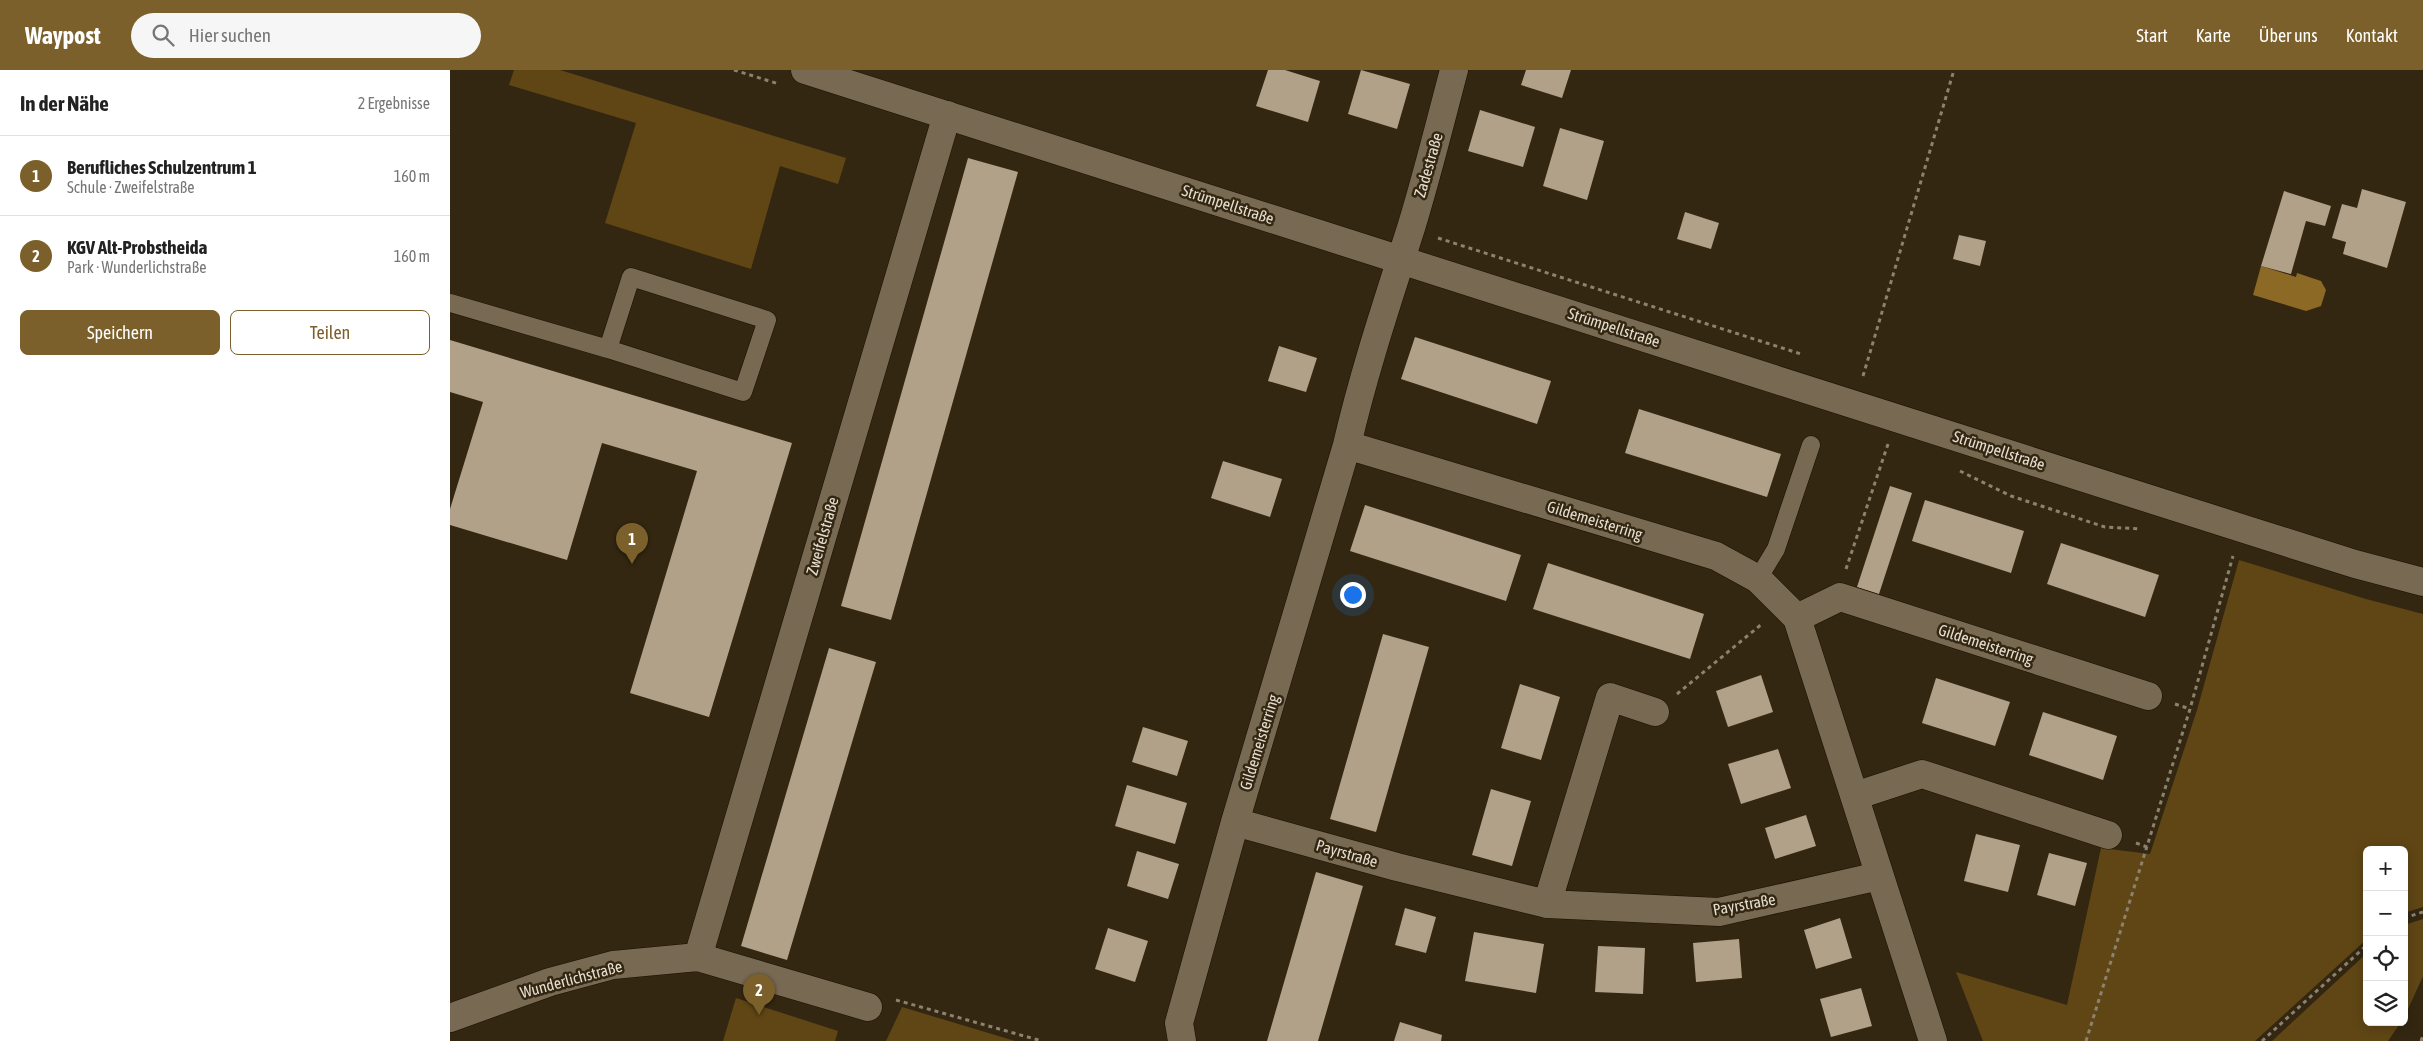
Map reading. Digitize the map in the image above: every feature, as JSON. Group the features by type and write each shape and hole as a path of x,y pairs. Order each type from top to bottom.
{"street":[{"name":"Strümpellstraße","path":"805,70 2241,528 2355,564 2423,582"},
{"name":"Zadestraße","path":"1400,259 1454,70"},
{"name":"Zweifelstraße","path":"698,957 947,115"},
{"name":"Gildemeisterring","path":"1182,1041 1179,1024 1235,822 1347,445 1357,399 1400,259"},
{"name":"Gildemeisterring","path":"1347,445 1716,556 1758,579 1797,618 1934,1041"},
{"name":"Gildemeisterring","path":"1840,597 2148,696"},
{"path":"1797,618 1840,597"},
{"path":"1547,904 1610,697 1655,712"},
{"path":"1855,796 1922,774 2108,835"},
{"name":"Payrstraße","path":"1235,822 1396,867 1547,904 1719,912 1879,876"},
{"name":"Wunderlichstraße","path":"450,1018 550,982 613,966 698,957 868,1007"}],"lane":[{"path":"450,303 608,349 743,392 767,320 632,277 608,349"},
{"path":"1758,579 1776,549 1811,445"}],"path":[{"path":"1855,404 1954,70"},
{"path":"1840,597 1842,581 1896,418"},
{"path":"2086,1041 2190,709 2241,528"},
{"path":"1655,712 1767,619 1797,618"},
{"path":"2408,917 2423,912"},
{"path":"2262,1041 2363,948"},
{"path":"868,1007 896,1000 1042,1041"},
{"path":"2421,1041 2423,1035"}],"shaded area":[{"path":"514,70 560,70 846,158 838,184 780,166 751,269 605,223 636,123 509,85"},
{"path":"2261,266 2296,277 2297,273 2321,281 2326,290 2321,306 2306,311 2253,295"},
{"path":"2239,560 2366,599 2423,614 2423,907 2408,912 2408,846 2363,846 2363,943 2255,1041 1983,1041 1956,972 2067,1005 2101,848 2150,854 2197,710"},
{"path":"2423,919 2423,976 2408,1009 2408,936 2408,924"},
{"path":"2363,957 2363,1026 2398,1026 2388,1041 2272,1041"},
{"path":"736,998 838,1031 835,1041 723,1041"},
{"path":"902,1007 1015,1041 886,1041"}],"building":[{"path":"1268,70 1285,70 1320,81 1308,122 1256,106"},
{"path":"1361,70 1410,84 1397,129 1348,114"},
{"path":"1526,70 1571,70 1562,98 1521,85"},
{"path":"1480,110 1535,127 1523,167 1468,151"},
{"path":"1560,128 1604,141 1587,200 1543,186"},
{"path":"968,158 1018,172 891,620 841,606"},
{"path":"2362,189 2406,202 2387,268 2343,254 2346,242 2332,238 2342,204 2357,208"},
{"path":"2284,191 2331,206 2325,226 2306,221 2291,274 2261,266"},
{"path":"1685,212 1719,223 1711,249 1677,239"},
{"path":"1959,235 1986,241 1980,266 1953,259"},
{"path":"1415,337 1551,381 1537,424 1401,379"},
{"path":"450,340 792,443 709,717 630,693 697,471 602,443 567,560 450,525 450,509 483,402 450,392"},
{"path":"1279,346 1317,358 1306,392 1268,381"},
{"path":"1639,409 1781,454 1767,497 1625,453"},
{"path":"1223,461 1282,479 1270,517 1211,498"},
{"path":"1890,486 1912,493 1879,594 1857,587"},
{"path":"1925,500 2024,531 2011,573 1912,541"},
{"path":"1365,505 1521,555 1506,601 1350,551"},
{"path":"2061,543 2159,575 2145,617 2047,584"},
{"path":"1548,563 1704,614 1690,659 1533,609"},
{"path":"1383,634 1429,647 1376,832 1330,819"},
{"path":"829,648 876,662 787,960 741,946"},
{"path":"1761,675 1773,712 1728,727 1716,691"},
{"path":"1936,678 2010,702 1995,746 1922,723"},
{"path":"1520,684 1560,697 1541,760 1501,748"},
{"path":"2043,712 2117,736 2103,780 2029,755"},
{"path":"1143,727 1188,741 1177,776 1132,762"},
{"path":"1778,749 1791,788 1741,804 1728,764"},
{"path":"1127,785 1187,803 1175,844 1115,826"},
{"path":"1491,789 1531,801 1512,866 1472,855"},
{"path":"1806,815 1816,846 1775,859 1765,828"},
{"path":"1976,834 2020,845 2008,892 1964,881"},
{"path":"1137,851 1179,864 1168,899 1127,886"},
{"path":"2049,853 2087,863 2075,906 2037,895"},
{"path":"1316,872 1363,886 1318,1041 1267,1041"},
{"path":"1405,908 1436,917 1426,953 1395,945"},
{"path":"1840,918 1852,958 1816,969 1804,930"},
{"path":"1108,928 1148,941 1135,982 1095,969"},
{"path":"1474,932 1544,944 1536,993 1465,981"},
{"path":"1739,939 1742,978 1696,982 1693,943"},
{"path":"1598,946 1645,948 1643,994 1595,992"},
{"path":"1861,988 1872,1026 1831,1037 1820,999"},
{"path":"1400,1022 1442,1035 1441,1041 1394,1041"}],"place":[{"name":"Berufliches Schulzentrum 1","path":"632,564"},
{"name":"KGV Alt-Probstheida","path":"759,1015"}]}
